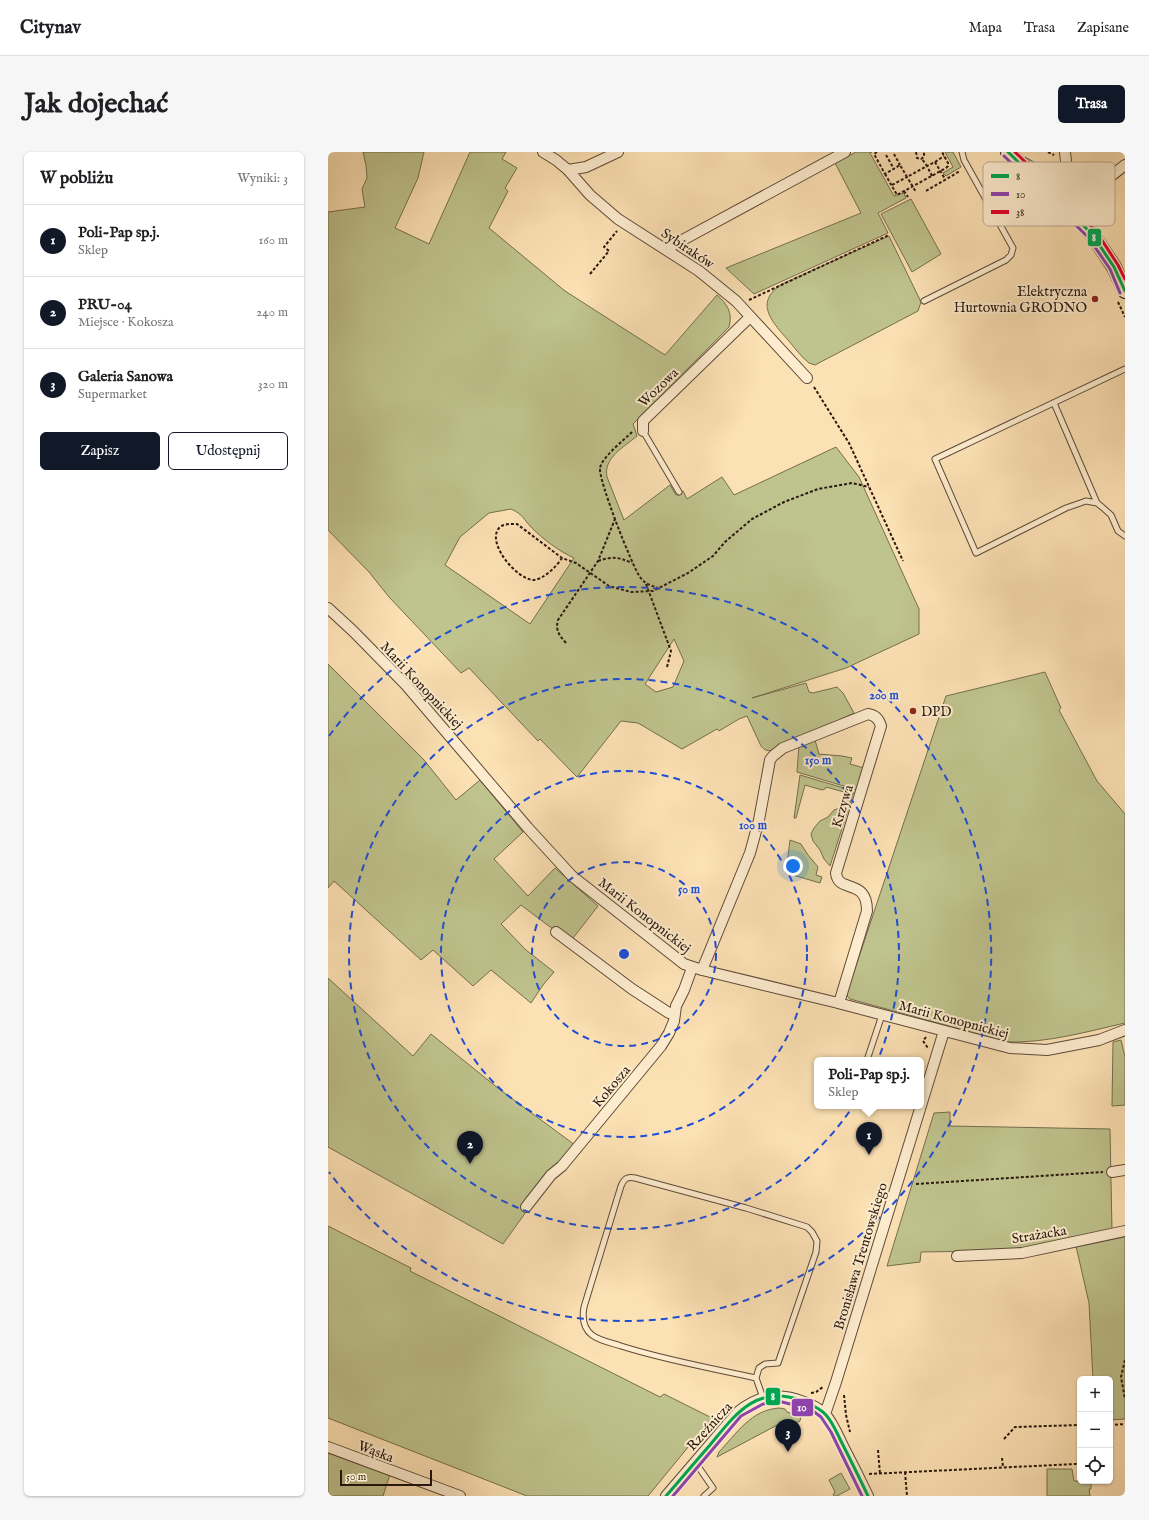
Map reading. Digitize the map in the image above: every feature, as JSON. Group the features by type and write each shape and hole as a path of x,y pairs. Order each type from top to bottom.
{"main road":[{"path":"1008,152 1018,162"},
{"path":"1084,226 1098,242 1114,267 1125,291"}],"street":[{"name":"Sybiraków","path":"543,152 568,170 590,195 623,222 699,271 723,290 739,305 807,378"},
{"path":"568,170 586,167 618,152"},
{"path":"666,249 844,152"},
{"path":"1065,152 1066,162"},
{"path":"1115,173 1125,165"},
{"name":"Wozowa","path":"643,426 750,317"},
{"name":"Marii Konopnickiej","path":"328,608 406,685 528,828 572,876 684,964 697,969 839,1003 1010,1048 1047,1050 1099,1040 1125,1030"},
{"name":"Krzywa","path":"697,969 706,962 750,853 759,820 770,760 783,748 868,714 873,715 880,722 881,726 836,873 838,880 862,893 867,901 867,911 839,1003"},
{"path":"556,932 632,989 669,1013 675,1013"},
{"name":"Kokosza","path":"526,1207 551,1175 562,1166 661,1046 672,1027 676,1006 697,969"},
{"name":"Bronisława Trentowskiego","path":"924,1096 944,1031"},
{"name":"Bronisława Trentowskiego","path":"825,1414 920,1109"},
{"path":"1112,1172 1125,1170"},
{"name":"Strażacka","path":"957,1256 1022,1253 1125,1232"},
{"name":"Rzeźnicza","path":"666,1496 738,1412 748,1404 772,1396 785,1397 815,1406 825,1414"},
{"path":"825,1414 833,1425 868,1496"},
{"name":"Wąska","path":"328,1447 460,1496"}],"lane":[{"path":"962,152 983,193"},
{"path":"924,301 1006,260 1011,255 1013,248 1001,226"},
{"path":"1097,503 1086,501 1078,503 976,553 935,460 1125,369"},
{"path":"1054,403 1097,503 1108,512 1118,531 1125,536"},
{"name":"Wozowa","path":"643,426 679,492"},
{"path":"868,1057 882,1015"},
{"path":"756,1378 637,1351 593,1336 586,1328 583,1318 584,1308 621,1186 626,1178 635,1178 746,1208 807,1228 815,1236 818,1246 778,1363 765,1364 759,1368 756,1378 763,1398"},
{"path":"695,1462 713,1488 704,1496"}],"path":[{"path":"878,152 874,154 897,195 948,166 942,152"},
{"path":"895,152 900,165 916,192"},
{"path":"916,152 917,158 922,159 932,176"},
{"path":"922,159 925,156 925,152"},
{"path":"886,155 894,169"},
{"path":"892,185 944,156"},
{"path":"935,162 945,180"},
{"path":"885,174 900,165"},
{"path":"926,191 968,166"},
{"path":"904,191 908,197"},
{"path":"590,274 609,251 604,246 623,222"},
{"path":"739,305 888,235"},
{"path":"807,378 822,399 849,443 903,562"},
{"path":"643,426 602,462 600,470 615,518 632,563 650,591 671,651 667,667"},
{"path":"562,558 544,576 535,580 528,579 520,575 507,562 498,548 496,536 499,528 508,523 517,524 562,558 576,563 609,586 631,592 650,591 688,573 713,556 725,542 752,519 784,502 818,489 852,483 869,487"},
{"path":"566,643 558,634 556,627 558,620 598,561 615,518"},
{"path":"598,561 610,557 619,558 632,563"},
{"path":"646,584 658,588"},
{"path":"923,1041 929,1051"},
{"path":"916,1184 1112,1172"},
{"path":"1125,1360 1121,1377 1125,1399"},
{"path":"845,1394 844,1401 850,1433"},
{"path":"1113,1425 1125,1424"},
{"path":"1004,1439 1015,1427 1077,1425"},
{"path":"878,1450 880,1474"},
{"path":"1002,1458 1003,1468"},
{"path":"868,1474 1077,1464"},
{"path":"866,1468 871,1480"},
{"path":"905,1472 907,1496"}],"green space":[{"path":"363,152 424,152 418,178 395,228 429,244 470,152 506,152 502,159 517,168 505,188 508,191 489,228 565,291 665,355 717,295 724,302 730,313 729,327 633,424 637,436 611,459 608,464 607,477 624,520 670,485 676,495 683,491 687,499 722,477 734,495 836,447 859,477 919,609 919,634 846,668 752,698 806,683 809,692 813,693 837,687 843,693 854,713 774,750 765,750 761,746 747,716 719,731 717,729 682,749 638,723 621,721 577,777 540,739 538,741 469,668 461,673 389,597 369,572 328,530 328,212 365,207 362,189 367,178","holes":["511,509 521,515 532,528 547,541 574,558 530,624 445,565 460,537 489,513","674,639 684,661 673,687 656,692 645,684"]},
{"path":"856,152 872,152 870,153 894,196 904,193 906,198 878,213 888,233 754,294 726,268 861,213 835,163"},
{"path":"945,152 953,152 961,167 946,176 943,173 953,167"},
{"path":"911,199 941,254 912,272 881,214"},
{"path":"889,236 921,302 918,311 815,365 809,363 803,358 771,318 767,304 769,297 784,283"},
{"path":"328,664 424,760 456,800 480,780 523,832 494,859 528,896 555,868 598,906 570,942 521,905 501,924 526,950 554,972 531,1003 491,970 473,986 433,950 421,960 334,881 328,888"},
{"path":"1045,672 1061,708 1059,710 1097,781 1125,814 1125,1023 1052,1039 1007,1042 850,999 847,996 847,993 946,696"},
{"path":"815,740 819,754 852,758 850,764 864,768 857,790 797,772 799,746"},
{"path":"800,775 854,791 830,866 813,841 811,834 820,821 828,817 834,810 840,808 844,792 826,787 822,790 805,785 796,818 794,818"},
{"path":"790,840 801,844 818,867 816,875 822,877 820,883 786,873"},
{"path":"328,978 413,1056 431,1034 499,1089 575,1145 521,1209 526,1212 503,1244 328,1147"},
{"path":"1121,1040 1125,1057 1125,1105 1112,1106 1113,1042"},
{"path":"950,1112 950,1126 1110,1129 1112,1231 1049,1246 990,1251 921,1252 920,1262 887,1266 934,1113"},
{"path":"328,1226 411,1268 410,1271 660,1397 664,1394 712,1418 648,1496 527,1496 328,1418"},
{"path":"1125,1236 1125,1419 1113,1420 1113,1376 1093,1376 1089,1303 1076,1246"},
{"path":"779,1408 801,1416 800,1421 786,1428 783,1422 717,1457 719,1452 732,1437 752,1418 760,1413"},
{"path":"328,1450 390,1474 383,1496 328,1496"},
{"path":"1047,1469 1072,1469 1074,1481 1077,1481 1077,1484 1091,1484 1091,1489 1089,1489 1090,1496 1047,1496"},
{"path":"841,1473 850,1489 837,1496 834,1496 833,1494 835,1492 829,1480"}],"transit line":[{"name":"8","path":"1008,152 1018,162"},
{"name":"38","path":"1015,152 1025,162"},
{"name":"10","path":"1004,156 1010,162"},
{"name":"10","path":"1077,226 1088,237 1110,269 1120,293"},
{"name":"8","path":"1084,226 1092,234 1114,267 1125,291"},
{"name":"38","path":"1091,226 1096,231 1118,265 1125,279"},
{"name":"8","path":"666,1496 728,1423 748,1406 758,1400 770,1396 784,1396 800,1400 810,1404 826,1415 836,1430 868,1496"},
{"name":"10","path":"673,1496 741,1416 763,1404 778,1401 813,1411 821,1417 831,1432 862,1496"}],"place":[{"name":"Elektryczna Hurtownia GRODNO","path":"1095,299"},
{"name":"DPD","path":"913,711"},
{"name":"Poli-Pap sp.j.","path":"869,1155"},
{"name":"PRU-04","path":"470,1164"},
{"name":"Galeria Sanowa","path":"788,1452"}]}
